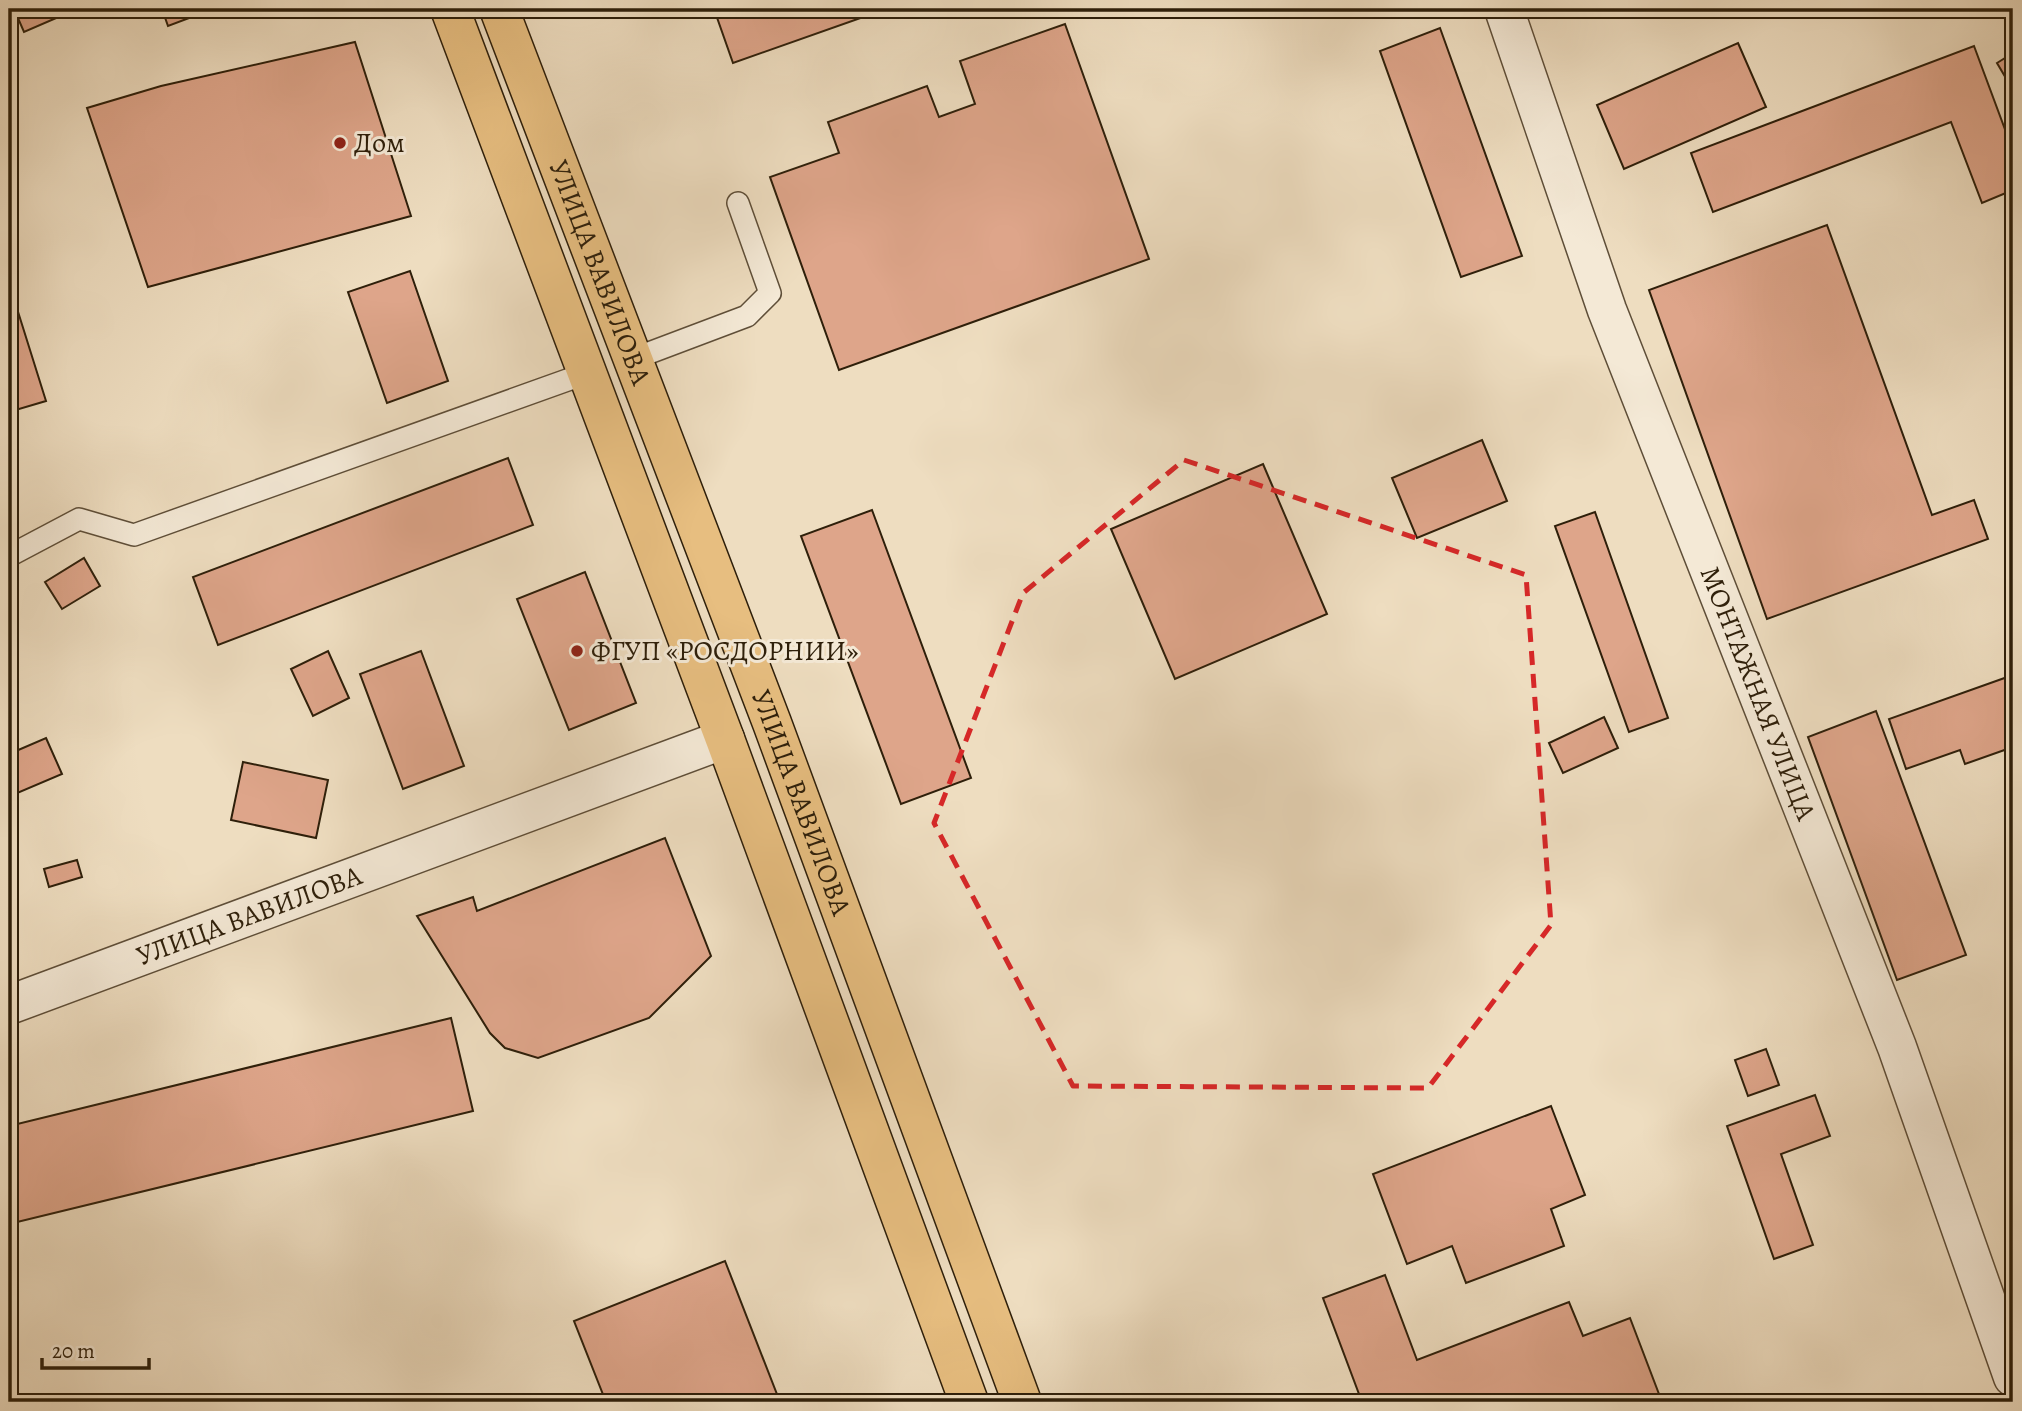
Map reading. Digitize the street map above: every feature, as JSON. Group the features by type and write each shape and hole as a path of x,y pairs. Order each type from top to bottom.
{"main road":[{"name":"УЛИЦА ВАВИЛОВА","path":"450,9 725,739 969,1402"},
{"name":"УЛИЦА ВАВИЛОВА","path":"499,9 772,723 1022,1402"}],"street":[{"name":"МОНТАЖНАЯ УЛИЦА","path":"1504,9 1607,310 1897,1047 2013,1377"},
{"name":"УЛИЦА ВАВИЛОВА","path":"9,1005 725,739"}],"lane":[{"path":"633,359 747,316 770,293 738,202"},
{"path":"9,556 79,519 134,535 587,373"}],"highlighted area":[{"path":"1184,460 1526,575 1551,925 1428,1088 1073,1086 934,823 1023,593"}],"building":[{"path":"14,9 77,9 24,32"},
{"path":"162,9 213,9 168,26"},
{"path":"714,9 886,9 733,63"},
{"path":"1065,24 1149,259 839,370 770,177 839,153 828,122 927,86 939,117 975,104 960,61"},
{"path":"1440,28 1522,256 1461,277 1380,51"},
{"path":"355,42 411,216 148,287 87,108 161,86"},
{"path":"1738,43 1766,107 1624,169 1597,105"},
{"path":"1974,46 2013,151 2013,190 1982,203 1951,122 1713,212 1691,153"},
{"path":"2013,53 2013,90 1997,63"},
{"path":"1827,225 1932,515 1974,500 1988,539 1767,619 1649,290"},
{"path":"410,271 448,381 387,403 348,292"},
{"path":"9,283 46,401 9,412"},
{"path":"1482,440 1507,501 1417,538 1392,478"},
{"path":"508,458 533,525 218,645 193,577"},
{"path":"1263,464 1327,614 1175,679 1111,529"},
{"path":"872,510 971,778 901,804 801,536"},
{"path":"1595,512 1668,718 1629,732 1555,526"},
{"path":"84,558 100,586 62,609 45,582"},
{"name":"ФГУП «РОСДОРНИИ»","path":"585,572 636,703 569,730 517,599"},
{"path":"328,651 349,698 313,716 291,669"},
{"path":"421,651 464,766 403,789 360,674"},
{"path":"2013,675 2013,747 1965,764 1960,750 1906,769 1889,719"},
{"path":"1876,711 1966,955 1897,980 1808,737"},
{"path":"1604,717 1618,748 1563,773 1549,743"},
{"path":"46,738 62,774 15,794 9,780 9,754"},
{"path":"243,762 328,780 316,838 231,820"},
{"path":"665,838 711,956 649,1018 538,1058 505,1048 490,1033 417,916 473,897 477,911"},
{"path":"77,860 82,877 49,887 44,869"},
{"path":"451,1018 473,1111 9,1224 9,1126"},
{"path":"1766,1049 1779,1085 1748,1096 1735,1060"},
{"path":"1815,1095 1830,1136 1781,1154 1813,1245 1774,1259 1727,1126"},
{"path":"1551,1106 1585,1195 1551,1209 1564,1246 1466,1283 1452,1246 1407,1264 1373,1174"},
{"path":"725,1261 780,1402 606,1402 574,1321"},
{"path":"1385,1275 1417,1360 1569,1302 1583,1336 1630,1318 1662,1402 1362,1402 1323,1298"}],"place":[{"name":"Дом","path":"340,143"},
{"name":"ФГУП «РОСДОРНИИ»","path":"577,651"}]}
